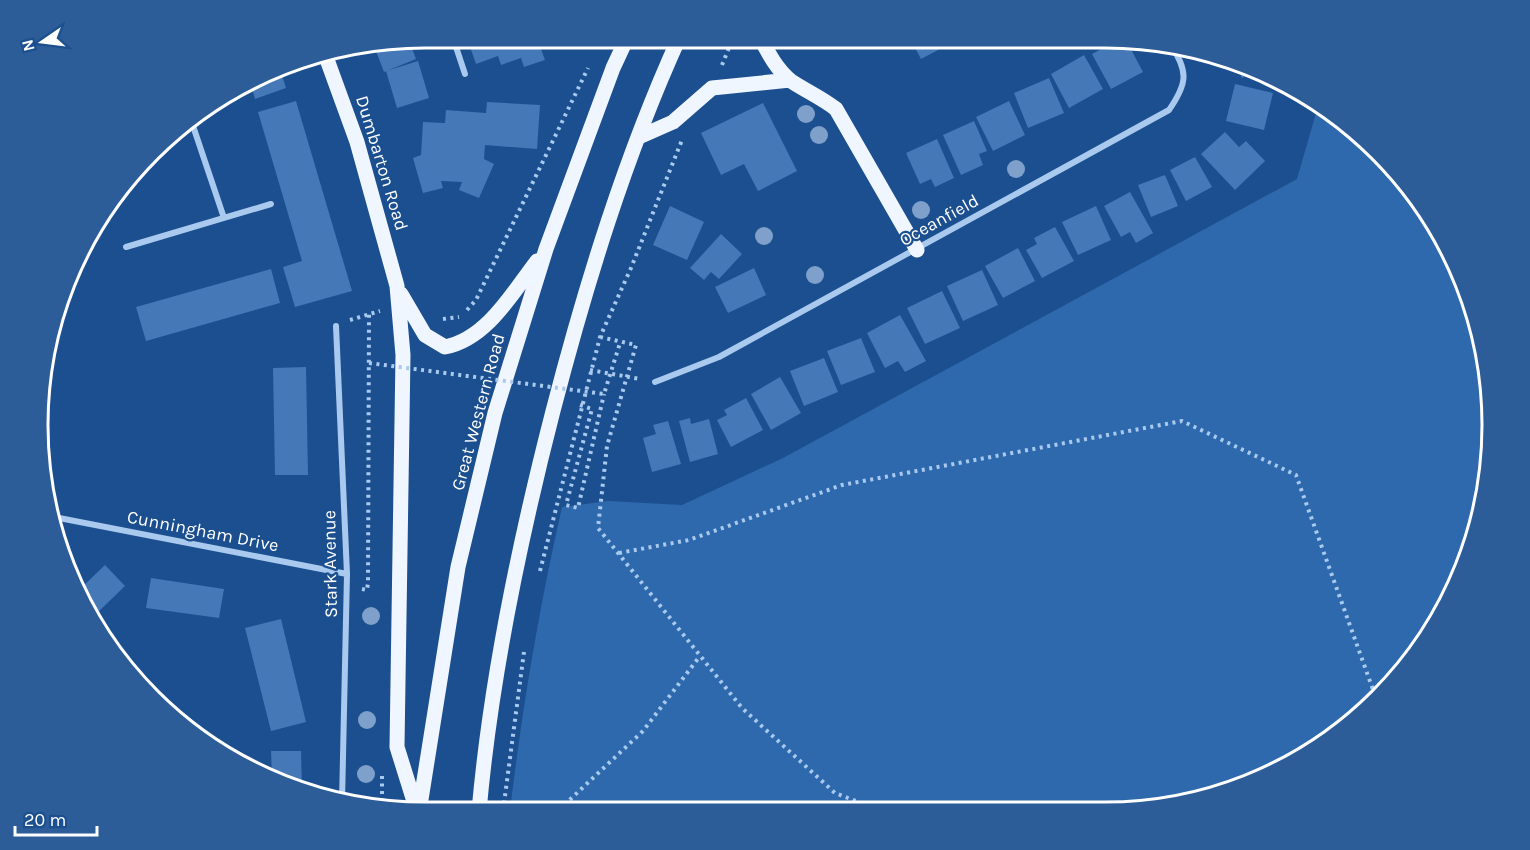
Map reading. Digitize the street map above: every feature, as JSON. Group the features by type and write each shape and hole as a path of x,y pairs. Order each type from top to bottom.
{"main road":[{"name":"Great Western Road","path":"420,802 458,567 495,413 546,249 622,48"},
{"path":"479,802 498,658 531,491 572,339 639,137 675,48"},
{"path":"766,48 790,80 819,95 836,109 917,250"},
{"name":"Dumbarton Road","path":"328,61 357,142 397,286"},
{"path":"639,137 673,122 712,88 790,80"},
{"path":"397,286 425,335 445,347 456,345 487,324 546,249"},
{"path":"397,286 403,355 397,747 415,802"}],"street":[{"path":"456,48 465,74"},
{"name":"Oceanfield","path":"655,382 719,357 1169,110 1179,96 1185,80 1177,55"},
{"path":"193,127 224,218"},
{"path":"126,247 271,204"},
{"name":"Stark Avenue","path":"336,326 347,574 342,793"},
{"name":"Cunningham Drive","path":"60,518 347,574"}],"path":[{"path":"438,317 445,320 462,316 476,300 590,65"},
{"path":"538,577 580,405 600,337 631,268 687,130"},
{"path":"381,300 385,321"},
{"path":"336,326 383,311"},
{"path":"368,583 369,315"},
{"path":"600,337 636,345 607,446 598,528 742,708 835,793 858,802"},
{"path":"580,405 592,409 566,505 578,508 604,394 620,342"},
{"path":"387,376 388,354"},
{"path":"369,363 604,394"},
{"path":"590,369 655,382"},
{"path":"619,554 689,540 842,485 1182,421 1296,475 1373,691"},
{"path":"505,802 525,647"},
{"path":"567,802 643,731 700,656"},
{"path":"382,773 382,800"}],"shaded area":[{"path":"1316,113 1335,126 1372,158 1404,195 1443,258 1462,304 1475,351 1481,400 1481,450 1475,499 1462,546 1443,592 1404,655 1372,692 1335,724 1294,751 1249,773 1203,789 1154,799 1105,802 511,802 532,659 562,507 608,501 682,505 783,458 1297,179"}],"building":[{"path":"470,48 541,48 545,60 524,67 521,58 501,65 498,56 476,64"},
{"path":"915,48 942,48 921,59"},
{"path":"1103,48 1131,49 1143,72 1111,89 1092,54"},
{"path":"412,49 416,59 384,72 376,51"},
{"path":"1084,55 1103,89 1069,108 1051,74"},
{"path":"418,61 429,98 397,108 386,71"},
{"path":"282,76 286,88 255,99 252,90"},
{"path":"1049,78 1064,113 1028,128 1014,93"},
{"path":"1235,84 1273,93 1264,130 1226,121"},
{"path":"296,101 352,291 295,307 283,267 302,261 258,112"},
{"path":"1009,101 1025,135 993,151 976,117"},
{"path":"487,102 540,105 537,149 485,145 484,159 494,164 479,198 459,190 462,182 441,181 443,188 423,193 413,158 421,155 423,122 445,123 446,110 486,113"},
{"path":"763,103 797,171 758,191 744,164 721,175 701,133"},
{"path":"974,121 987,151 979,154 983,165 961,175 943,135"},
{"path":"1225,132 1239,147 1246,141 1265,161 1235,190 1201,154"},
{"path":"937,139 954,178 935,187 931,179 920,184 906,153"},
{"path":"1195,157 1212,187 1186,201 1170,170"},
{"path":"1165,175 1178,206 1151,217 1138,185"},
{"path":"1130,192 1153,233 1136,243 1130,232 1121,237 1104,206"},
{"path":"670,206 704,222 687,260 653,245"},
{"path":"1096,206 1111,240 1078,255 1062,222"},
{"path":"1055,227 1074,261 1042,278 1026,250 1037,244 1034,238"},
{"path":"721,234 742,254 719,279 711,272 704,280 690,268"},
{"path":"1018,248 1035,281 1003,298 985,266"},
{"path":"754,268 766,295 728,313 715,287"},
{"path":"271,269 280,303 146,341 136,307"},
{"path":"982,270 998,305 963,321 947,286"},
{"path":"942,291 960,328 925,344 907,308"},
{"path":"900,315 926,361 905,372 898,361 885,368 867,333"},
{"path":"861,338 875,372 841,385 827,351"},
{"path":"824,358 838,392 804,406 790,371"},
{"path":"306,367 308,475 275,475 273,368"},
{"path":"780,377 801,413 771,430 751,394"},
{"path":"746,398 763,430 731,447 717,420 727,415 724,410"},
{"path":"690,418 691,424 709,419 718,454 690,462 679,421"},
{"path":"668,421 681,464 652,472 643,438 656,434 653,425"},
{"path":"105,565 125,586 98,612 84,585"},
{"path":"151,578 224,589 219,618 146,608"},
{"path":"281,619 306,722 271,731 245,628"},
{"path":"271,751 301,751 302,781 272,769"}]}
